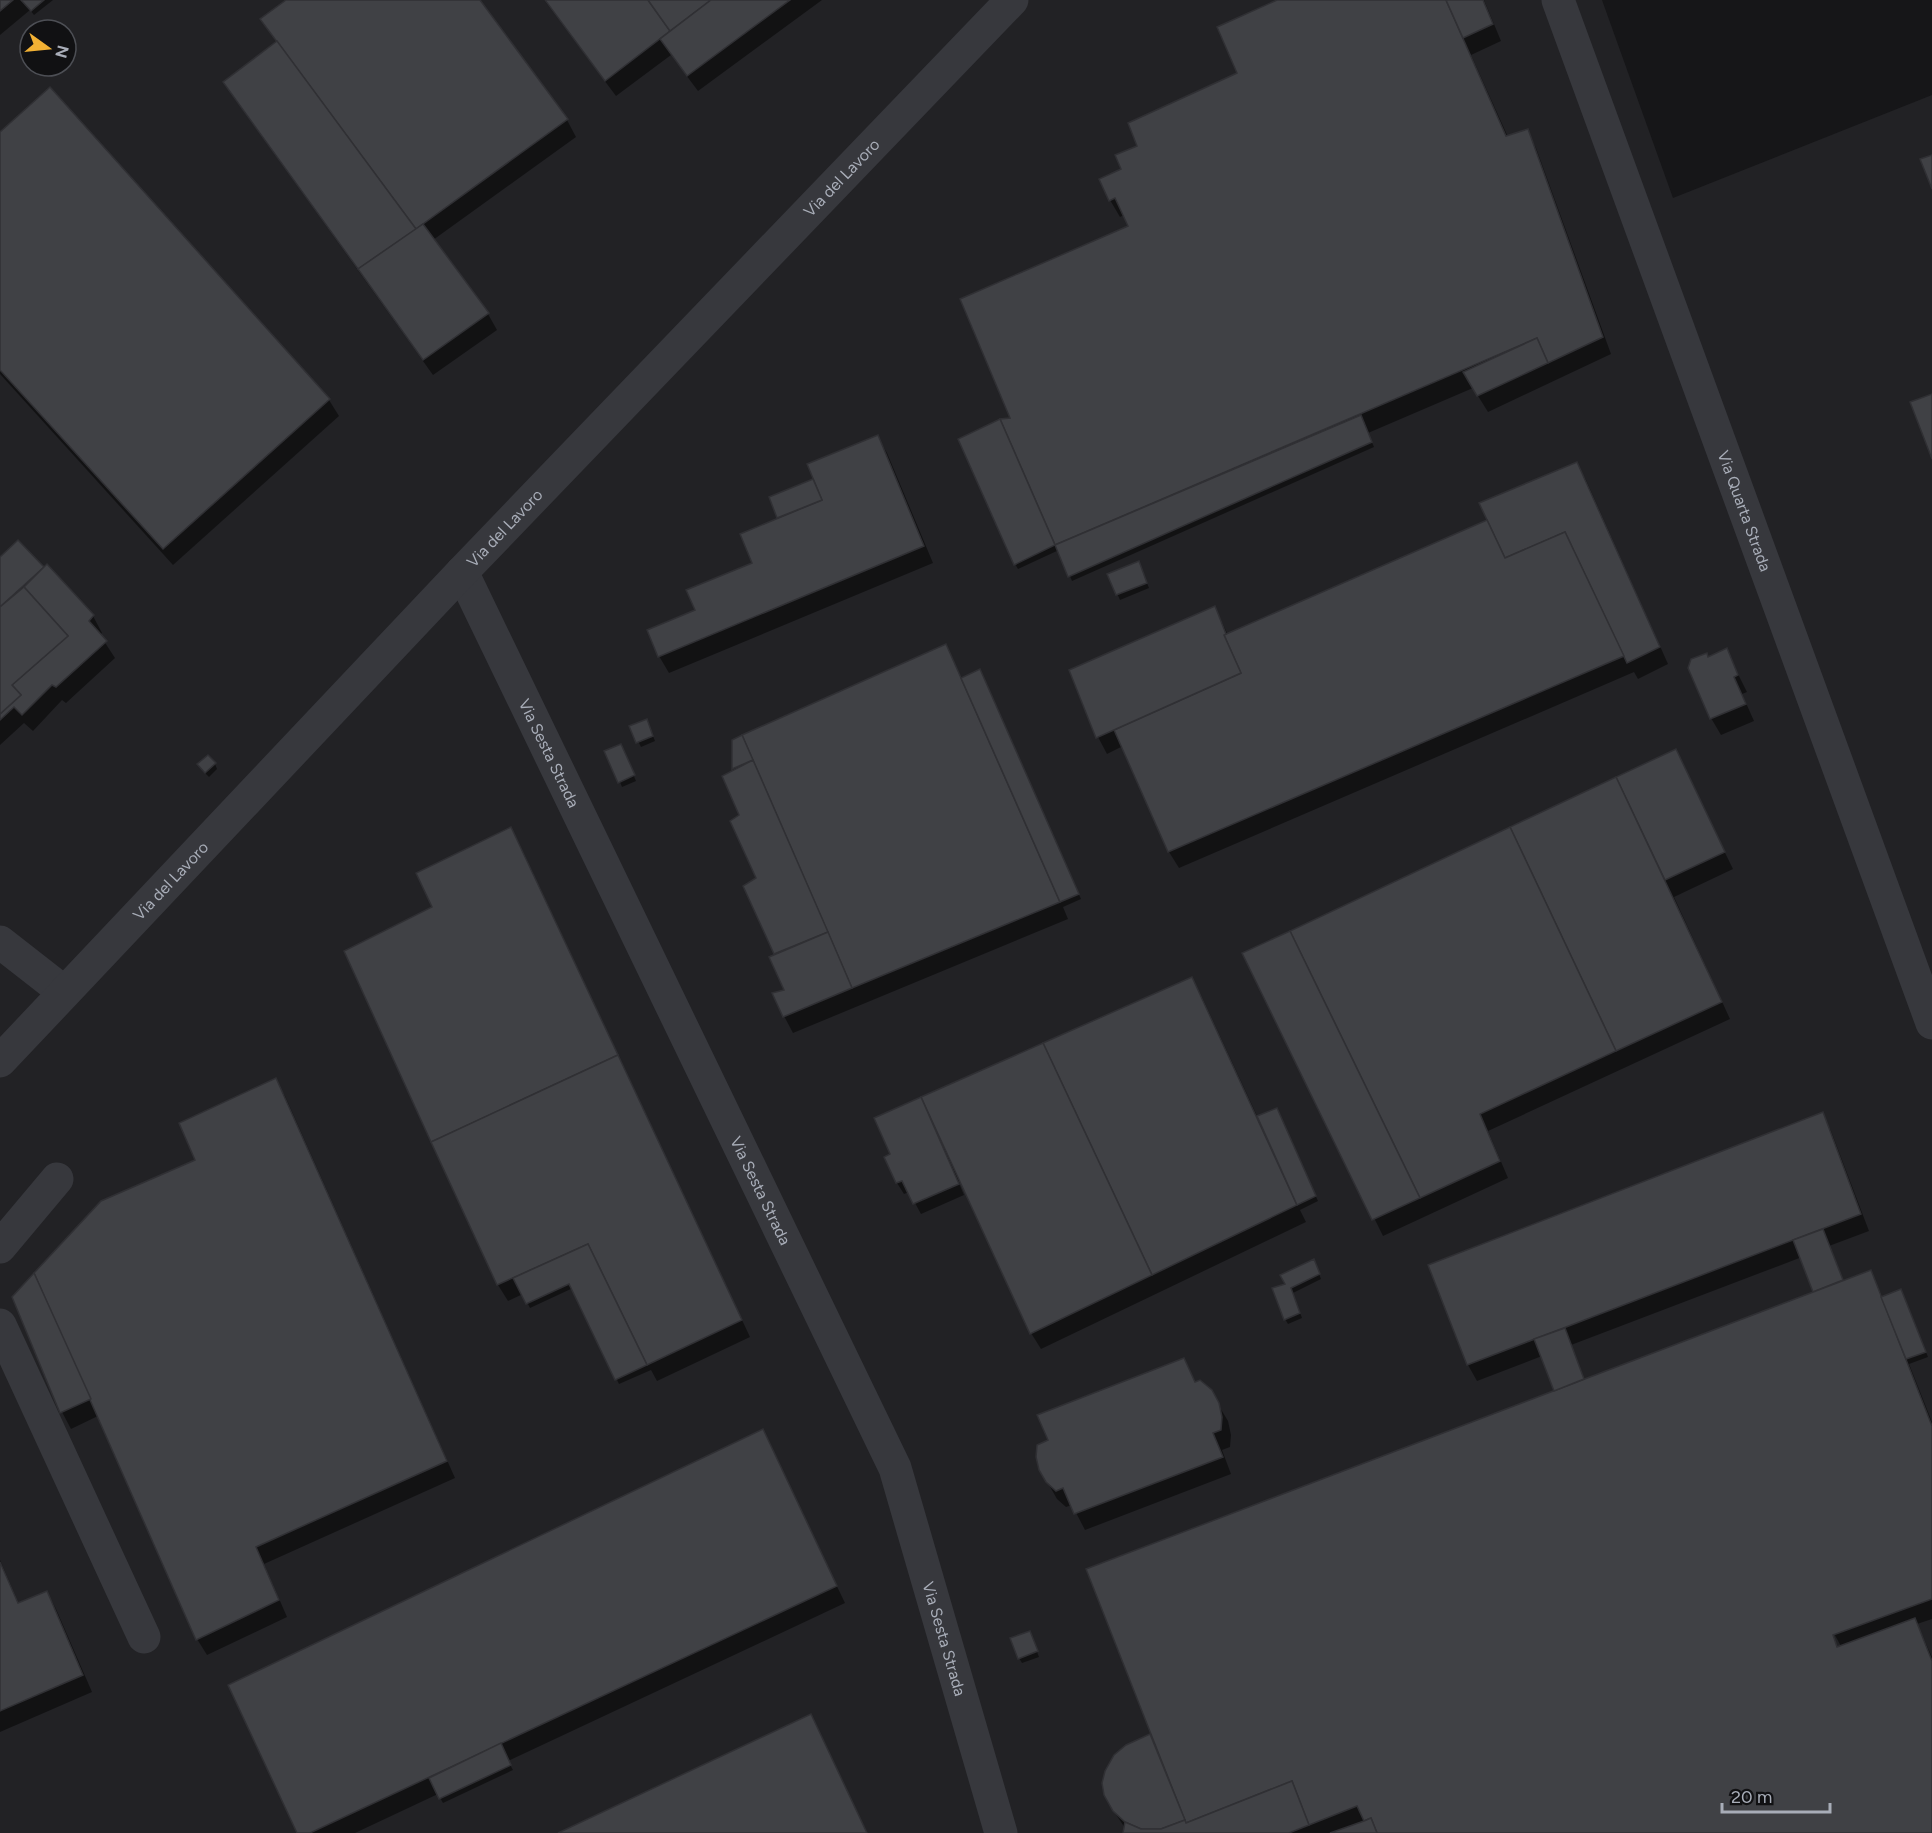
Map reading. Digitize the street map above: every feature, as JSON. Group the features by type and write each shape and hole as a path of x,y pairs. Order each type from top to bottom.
{"street":[{"name":"Via del Lavoro","path":"0,1061 462,572 1012,0"},
{"name":"Via Quarta Strada","path":"1558,0 1932,1023"},
{"name":"Via Sesta Strada","path":"462,572 895,1468 1001,1833"},
{"path":"0,942 64,992"},
{"path":"0,1247 57,1179"},
{"path":"0,1325 144,1637"}],"shaded area":[{"path":"0,0 1602,0 1673,198 1932,95 1932,1833 0,1833"}],"building":[{"path":"0,0 13,0 0,11"},
{"path":"21,0 44,0 31,11"},
{"path":"286,0 480,0 568,119 416,229 260,19"},
{"path":"545,0 648,0 670,31 605,81"},
{"path":"648,0 711,0 670,31"},
{"path":"711,0 790,0 687,76 660,39"},
{"path":"1277,0 1446,0 1506,136 1528,129 1603,337 1548,363 1537,338 1055,545 1000,419 1010,418 960,299 1128,226 1115,198 1109,201 1099,179 1121,169 1115,155 1137,146 1128,123 1237,73 1217,27"},
{"path":"1446,0 1483,0 1493,24 1463,38"},
{"path":"277,41 416,229 358,269 223,82"},
{"path":"50,87 330,399 163,549 0,370 0,132"},
{"path":"1932,155 1932,189 1920,159"},
{"path":"423,224 489,313 423,360 358,269"},
{"path":"1537,338 1548,363 1477,396 1463,372"},
{"path":"1932,394 1932,459 1910,402"},
{"path":"1361,415 1372,442 1068,577 1055,545"},
{"path":"1000,419 1055,545 1014,565 958,439"},
{"path":"878,435 924,546 658,657 647,630 695,610 686,590 752,563 740,534 822,500 807,464"},
{"path":"1577,462 1660,647 1627,663 1565,532 1505,558 1479,503"},
{"path":"813,479 822,500 777,518 769,497"},
{"path":"1487,520 1505,558 1565,532 1624,656 1168,852 1114,730 1241,673 1224,635"},
{"path":"18,540 44,567 0,607 0,557"},
{"path":"1139,561 1147,583 1116,595 1107,574"},
{"path":"47,564 94,615 89,621 107,641 56,687 52,685 22,715 14,707 0,720 0,714 21,695 12,685 68,636 24,587"},
{"path":"24,587 68,636 12,685 21,695 0,714 0,607"},
{"path":"1215,606 1226,634 1224,635 1241,673 1096,738 1069,670"},
{"path":"946,644 1060,902 852,988 742,735"},
{"path":"1727,648 1738,675 1734,677 1746,704 1710,719 1688,668 1691,659 1707,653 1708,657"},
{"path":"980,669 1079,894 1060,902 961,678"},
{"path":"647,719 653,736 636,743 629,726"},
{"path":"742,735 753,760 732,769 732,740"},
{"path":"621,744 635,775 618,783 604,751"},
{"path":"1676,749 1725,852 1665,880 1616,777"},
{"path":"208,755 216,763 205,773 197,764"},
{"path":"753,760 828,932 774,954 743,886 756,878 730,821 739,815 722,776"},
{"path":"1616,777 1722,1002 1616,1051 1510,827"},
{"path":"511,827 618,1055 431,1142 344,951 432,907 416,873"},
{"path":"1510,827 1616,1051 1480,1114 1500,1161 1420,1198 1290,931"},
{"path":"1290,931 1420,1198 1372,1220 1242,953"},
{"path":"828,932 852,988 783,1017 772,993 784,990 769,957"},
{"path":"1192,977 1297,1205 1152,1275 1043,1043"},
{"path":"1043,1043 1152,1275 1030,1334 921,1097"},
{"path":"618,1055 742,1320 647,1365 588,1244 497,1285 431,1142"},
{"path":"276,1078 447,1461 256,1547 279,1600 196,1640 34,1273 101,1201 195,1160 179,1123"},
{"path":"921,1097 959,1184 913,1204 902,1181 896,1183 884,1157 890,1154 874,1118"},
{"path":"1277,1108 1316,1196 1297,1205 1257,1116"},
{"path":"1823,1112 1861,1214 1467,1365 1428,1265"},
{"path":"1823,1229 1843,1280 1813,1292 1793,1240"},
{"path":"588,1244 647,1365 615,1380 569,1284 526,1304 513,1278"},
{"path":"1314,1259 1320,1274 1291,1288 1300,1313 1284,1320 1272,1288 1285,1284 1280,1275"},
{"path":"1871,1270 1932,1426 1932,1599 1833,1635 1837,1647 1915,1618 1932,1661 1932,1833 1377,1833 1371,1818 1364,1821 1357,1806 1309,1825 1292,1781 1186,1823 1086,1569"},
{"path":"34,1273 91,1399 60,1413 12,1297"},
{"path":"1901,1289 1926,1352 1906,1359 1881,1297"},
{"path":"1565,1328 1584,1379 1554,1391 1534,1339"},
{"path":"1184,1358 1195,1382 1200,1380 1212,1390 1219,1403 1222,1417 1221,1430 1213,1433 1223,1457 1074,1514 1063,1488 1056,1491 1046,1482 1039,1470 1036,1457 1037,1445 1048,1440 1037,1415"},
{"path":"763,1429 837,1586 310,1833 297,1833 228,1685"},
{"path":"0,1562 18,1603 47,1591 83,1675 0,1711"},
{"path":"1030,1631 1038,1651 1018,1659 1010,1638"},
{"path":"811,1714 867,1833 558,1833"},
{"path":"1150,1734 1185,1820 1161,1829 1141,1829 1125,1822 1113,1811 1104,1795 1102,1783 1105,1771 1114,1755 1126,1745"},
{"path":"501,1743 511,1765 439,1799 429,1778"},
{"path":"1292,1781 1309,1825 1289,1833 1123,1833 1125,1822 1141,1829 1161,1829 1185,1820 1186,1823"},
{"path":"1371,1818 1377,1833 1330,1833 1364,1821"}]}
